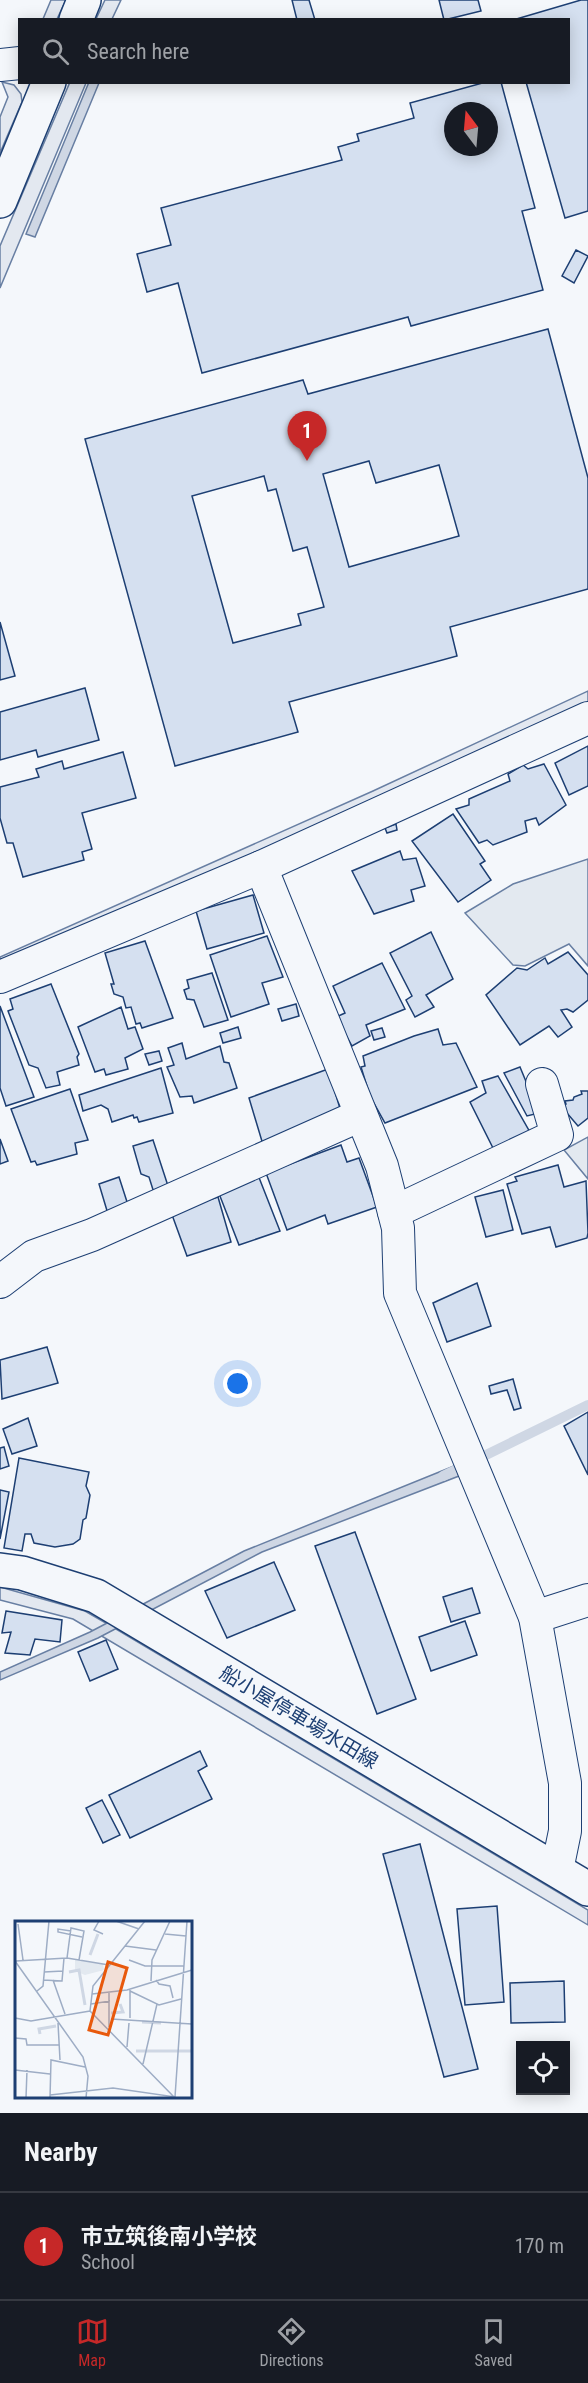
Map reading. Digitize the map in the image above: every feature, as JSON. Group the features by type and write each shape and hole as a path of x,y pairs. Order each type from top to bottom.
{"main road":[{"path":"77,18 84,0"},
{"path":"0,201 48,84"},
{"name":"船小屋停車場水田線","path":"0,1570 22,1573 96,1596 588,1889"}],"street":[{"path":"0,65 18,63"},
{"path":"0,976 261,867 588,718"},
{"path":"261,867 382,1166 399,1231 400,1293 535,1617 565,1783 565,1831 557,1870"},
{"path":"394,1212 557,1135 542,1084"},
{"path":"0,1282 34,1256 92,1235 362,1115"},
{"path":"535,1617 588,1600"}],"shaded area":[{"path":"51,0 66,0 57,18 43,18"},
{"path":"105,0 121,0 112,18 96,18"},
{"path":"2,82 14,85 21,94 22,102 0,153 0,117 8,97"},
{"path":"69,84 86,84 0,288 0,246"},
{"path":"88,84 99,84 35,237 26,234"},
{"path":"588,691 588,706 0,967 0,957 373,791"},
{"path":"588,859 588,966 569,944 525,966 513,965 465,913 513,884"},
{"path":"588,1137 588,1179 564,1150"},
{"path":"454,1466 459,1476 262,1552 98,1638 0,1680 0,1672 90,1632 244,1551"},
{"path":"0,1587 85,1611 588,1910 588,1925 73,1619 0,1600"}],"building":[{"path":"292,0 309,0 314,18 296,18"},
{"path":"439,0 478,0 481,11 444,18"},
{"path":"588,0 588,211 565,218 527,84 570,84 570,18 520,18"},
{"path":"479,84 502,84 535,208 522,211 543,290 411,326 408,317 202,373 178,283 147,292 137,254 171,245 161,208 342,160 338,147 359,141 357,134 414,118 410,103"},
{"path":"576,250 588,256 574,283 562,276"},
{"path":"548,329 588,478 588,589 450,627 457,656 289,702 298,732 175,766 85,439 303,380 308,394","holes":["369,461 376,483 439,465 459,536 349,567 323,474","264,476 268,491 276,489 293,551 307,547 324,607 298,614 301,625 233,643 192,496"]},
{"path":"0,622 15,676 0,680"},
{"path":"85,688 99,740 38,757 36,750 0,760 0,712"},
{"path":"588,746 588,786 569,795 555,763"},
{"path":"123,752 136,798 82,813 92,849 82,852 84,860 23,877 13,843 7,843 0,818 0,787 39,777 36,769 62,761 64,769"},
{"path":"544,764 566,805 539,825 536,818 525,821 527,832 493,845 487,840 479,843 456,809 469,805 469,799 510,781 508,774 523,765 528,769"},
{"path":"453,814 485,861 480,864 491,880 458,902 412,841"},
{"path":"396,824 397,830 387,833 385,828"},
{"path":"400,851 403,860 416,858 425,886 411,890 414,901 374,914 352,871"},
{"path":"253,895 264,933 207,949 196,911"},
{"path":"431,932 453,979 426,995 434,1007 415,1017 406,1000 412,996 390,953"},
{"path":"267,936 283,977 262,983 269,1004 231,1017 210,955"},
{"path":"145,941 173,1018 142,1028 140,1023 136,1024 131,1007 126,1008 123,997 114,994 111,984 114,984 105,953"},
{"path":"568,952 588,975 588,1000 573,1012 567,1009 561,1010 572,1027 558,1037 549,1026 520,1045 486,995 517,968 527,970 545,958 548,964"},
{"path":"382,963 405,1009 366,1025 370,1036 352,1046 336,1017 345,1013 333,986"},
{"path":"212,973 228,1020 204,1027 194,1000 187,999 184,990 189,988 187,980"},
{"path":"51,984 79,1054 77,1057 79,1065 57,1072 60,1085 46,1088 38,1068 29,1065 8,1011 13,1009 10,999"},
{"path":"296,1004 299,1016 282,1021 278,1009"},
{"path":"0,1006 34,1097 6,1106 0,1088"},
{"path":"121,1007 128,1029 135,1027 143,1049 125,1058 128,1069 106,1075 104,1069 95,1072 78,1027"},
{"path":"238,1027 241,1038 223,1043 220,1033"},
{"path":"382,1028 385,1037 374,1040 371,1031"},
{"path":"438,1029 443,1045 456,1043 477,1087 385,1123 370,1096 361,1067 365,1066 363,1056"},
{"path":"182,1043 186,1059 220,1046 224,1062 229,1063 237,1088 194,1103 192,1096 180,1097 167,1067 174,1065 168,1048"},
{"path":"159,1051 162,1061 149,1065 145,1054"},
{"path":"520,1067 539,1113 527,1116 504,1073"},
{"path":"161,1068 173,1113 139,1122 133,1115 112,1122 108,1109 101,1105 83,1111 79,1095"},
{"path":"328,1069 342,1115 264,1148 249,1098"},
{"path":"498,1076 531,1134 495,1152 470,1102 486,1093 482,1081"},
{"path":"70,1089 88,1140 75,1143 77,1154 37,1165 35,1161 31,1162 11,1109"},
{"path":"581,1091 588,1091 588,1118 578,1126 561,1106 566,1104 565,1101 573,1100 574,1097 582,1094"},
{"path":"0,1139 8,1161 0,1164"},
{"path":"153,1140 170,1192 155,1196 149,1177 141,1174 133,1146"},
{"path":"341,1145 347,1162 359,1158 377,1207 328,1224 325,1215 287,1230 266,1173"},
{"path":"558,1165 564,1187 586,1181 588,1233 587,1238 556,1247 550,1227 522,1234 507,1184 517,1181 515,1177"},
{"path":"258,1175 280,1231 239,1245 218,1191"},
{"path":"119,1177 129,1208 108,1214 99,1184"},
{"path":"503,1190 513,1230 486,1237 475,1197"},
{"path":"218,1197 231,1242 187,1256 171,1212"},
{"path":"477,1283 491,1326 447,1342 433,1303"},
{"path":"47,1347 58,1383 2,1399 0,1360"},
{"path":"513,1379 521,1408 514,1410 507,1390 491,1394 489,1386"},
{"path":"588,1412 588,1475 564,1426"},
{"path":"28,1418 37,1446 12,1454 3,1429"},
{"path":"4,1447 9,1466 0,1469 0,1448"},
{"path":"19,1458 89,1472 86,1486 90,1495 86,1518 83,1520 80,1539 73,1544 55,1547 34,1543 31,1534 25,1534 22,1551 4,1548"},
{"path":"0,1490 9,1492 0,1539"},
{"path":"355,1532 416,1699 377,1714 315,1546"},
{"path":"274,1562 295,1610 227,1638 205,1591"},
{"path":"472,1588 480,1613 451,1622 443,1597"},
{"path":"6,1611 62,1620 60,1642 35,1639 30,1655 5,1653 11,1632 2,1633"},
{"path":"465,1621 477,1655 431,1671 419,1637"},
{"path":"106,1640 118,1669 90,1681 78,1652"},
{"path":"200,1751 207,1766 198,1771 212,1799 130,1838 109,1795"},
{"path":"102,1800 120,1835 103,1843 86,1808"},
{"path":"420,1844 478,2069 444,2077 383,1854"},
{"path":"497,1906 504,2002 465,2005 457,1909"},
{"path":"564,1981 565,2022 511,2023 510,1983"}],"waterway":[{"path":"443,1476 588,1405"}],"place":[{"name":"市立筑後南小学校","path":"307,461"}]}
